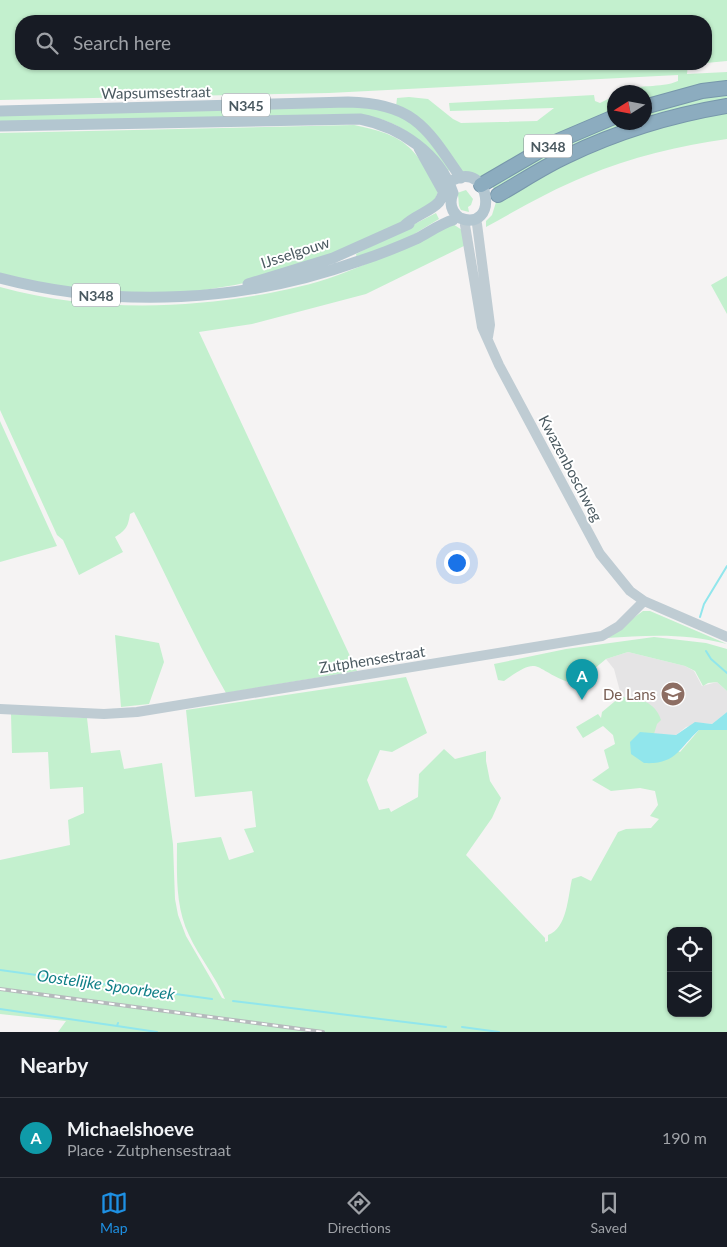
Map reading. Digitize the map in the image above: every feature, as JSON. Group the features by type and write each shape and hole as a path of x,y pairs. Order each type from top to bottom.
{"highway":[{"path":"652,105 702,91 727,88"},
{"name":"N348","path":"492,197 568,155 626,133 679,116 727,106"},
{"name":"N348","path":"478,184 572,134 607,120"}],"main road":[{"name":"Wapsumsestraat","path":"0,111 348,102 376,104 405,114 426,129 439,143 461,178"},
{"name":"N345","path":"0,126 360,119 406,136 419,148 431,155 446,192"},
{"path":"461,178 478,184 492,197 474,222"},
{"name":"IJsselgouw","path":"193,295 251,283 306,268 404,226 461,178"},
{"path":"446,192 461,183 478,184"},
{"path":"474,222 481,201 478,184"},
{"path":"446,192 453,193 451,204 453,217 474,222"},
{"name":"IJsselgouw","path":"0,278 80,293 126,297 193,295 253,290 308,278 359,261 402,243 453,217"}],"street":[{"name":"Kwazenboschweg","path":"474,222 482,261 490,325 488,337"},
{"name":"Kwazenboschweg","path":"474,222 482,327 488,337 498,365 600,554 630,591 644,601"},
{"path":"644,601 727,637"},
{"name":"Zutphensestraat","path":"0,709 104,714 136,712 534,648 602,636 619,626 644,601"}],"shaded area":[{"name":"De Lans","path":"628,652 685,666 694,671 702,686 717,682 727,691 727,712 712,724 701,723 686,727 676,735 654,734 625,710 614,669 606,659"}],"green space":[{"path":"0,0 727,0 727,61 712,62 712,15 15,15 15,70 687,70 687,74 727,72 727,85 652,101 652,86 678,81 678,75 329,93 0,100"},
{"path":"727,91 727,102 652,120 652,108"},
{"path":"594,95 595,101 600,103 607,100 607,115 483,177 463,174 396,107 397,98 428,99 461,123 537,121 554,108 450,111 449,103"},
{"path":"367,106 409,118 452,169 445,172 427,149 396,125 370,116 354,114 0,122 0,114"},
{"path":"727,110 727,139 655,153 603,169 573,181 486,227 486,221 492,215 497,199 570,158 652,129"},
{"path":"354,125 386,133 407,145 423,164 438,192 433,204 385,233 275,276 192,292 93,293 0,274 0,133"},
{"path":"607,125 607,130 628,130 494,189 490,183 556,146"},
{"path":"466,190 473,199 468,207 469,212 461,210 457,193"},
{"path":"436,213 439,219 411,236 357,259 356,254"},
{"path":"453,224 462,230 466,245 366,294 252,324 199,332 357,671 226,693 190,626 134,512 130,514 126,528 115,537 123,552 79,575 63,540 57,535 0,410 0,287 33,295 100,304 168,305 236,299 328,279 373,261"},
{"path":"727,276 727,314 711,285"},
{"path":"0,421 57,546 0,562"},
{"path":"643,611 650,611 727,644 682,636 606,638"},
{"path":"115,635 159,643 164,662 149,704 121,707"},
{"path":"654,637 706,643 727,649 727,691 717,682 708,683 703,686 695,671 685,666 628,652 606,659 588,674 568,682 536,666 524,668 504,681 498,680 494,664 566,649"},
{"path":"406,677 427,733 392,752 380,750 367,780 379,810 389,808 391,812 418,797 419,774 444,749 455,759 486,751 490,781 501,798 492,818 466,855 545,938 545,942 548,941 548,935 554,932 563,919 572,879 581,876 591,881 618,832 626,829 651,828 659,819 650,816 658,805 655,791 640,788 611,791 592,780 609,768 604,750 615,744 613,735 603,726 583,738 576,727 598,714 601,718 602,712 620,697 640,700 655,709 661,720 657,724 654,734 640,733 680,752 699,730 727,730 727,1032 58,1032 66,1021 0,1014 0,860 70,845 68,820 84,813 83,787 50,789 48,752 12,753 11,714 87,718 91,753 120,750 124,769 162,763 173,844 175,899 178,915 186,936 222,998 225,999 184,924 178,890 177,843 221,837 229,860 254,852 244,829 256,827 252,791 195,797 186,710"}],"water":[{"path":"727,712 727,730 699,730 670,758 655,763 644,763 631,754 630,742 640,732 676,735 695,722 712,724"}],"waterway":[{"path":"700,617 704,604 727,566"},
{"path":"706,651 711,659 727,673"},
{"name":"Oostelijke Spoorbeek","path":"0,970 212,999"},
{"name":"Oostelijke Spoorbeek","path":"233,1001 446,1027"},
{"path":"0,1009 117,1026"},
{"path":"118,1023 117,1026 157,1032"},
{"name":"Oostelijke Spoorbeek","path":"462,1027 499,1032"}],"railway":[{"path":"0,989 323,1032"}],"place":[{"name":"De Lans","path":"673,694"},
{"name":"Michaelshoeve","path":"582,700"}]}
